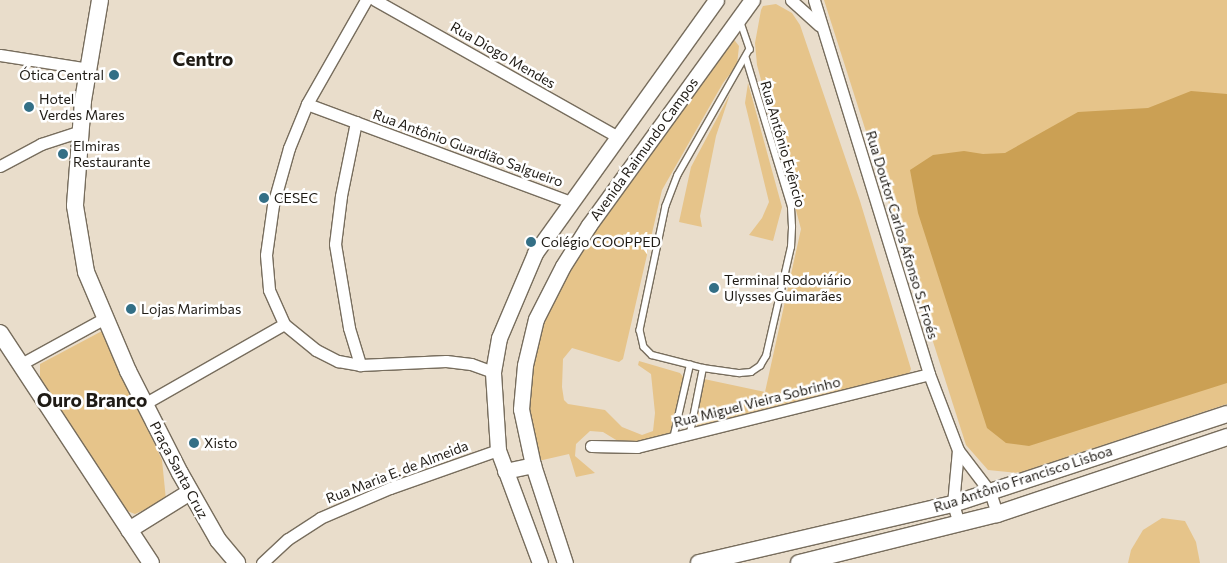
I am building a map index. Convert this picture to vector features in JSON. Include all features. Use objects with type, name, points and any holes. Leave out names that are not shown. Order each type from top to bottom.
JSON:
[{"type":"main road","name":"Praça Santa Cruz","points":[[100,0],[88,69],[81,131],[76,206],[86,272],[144,404],[190,492],[218,540],[236,563]]},
{"type":"main road","points":[[0,333],[151,563]]},
{"type":"main road","name":"Rua Antônio Francisco Lisboa","points":[[699,563],[953,504],[1227,414]]},
{"type":"main road","name":"Rua Antônio Francisco Lisboa","points":[[800,563],[997,514],[1227,436]]},
{"type":"main road","points":[[129,530],[190,492]]},
{"type":"street","points":[[366,0],[308,104],[289,148],[273,205],[266,255],[269,290],[284,324],[316,350],[338,361],[360,366],[446,361],[470,364],[493,372]]},
{"type":"street","name":"Rua Diogo Mendes","points":[[375,0],[616,136]]},
{"type":"street","name":"Avenida Raimundo Campos","points":[[540,563],[498,450],[493,372],[499,338],[535,253],[616,136],[716,0]]},
{"type":"street","name":"Avenida Raimundo Campos","points":[[565,563],[533,465],[521,409],[525,365],[536,319],[563,266],[588,225],[752,0]]},
{"type":"street","points":[[790,0],[806,10],[822,28]]},
{"type":"street","name":"Rua Doutor Carlos Afonso S. Froés","points":[[814,0],[929,374],[958,450]]},
{"type":"street","points":[[0,55],[88,69]]},
{"type":"street","name":"Rua Antônio Guardião Salgueiro","points":[[308,104],[570,202]]},
{"type":"street","name":"Rua Antônio Guardião Salgueiro","points":[[356,122],[341,196],[335,244],[345,308],[360,366]]},
{"type":"street","points":[[0,166],[41,144],[81,131]]},
{"type":"street","points":[[21,364],[105,318]]},
{"type":"street","points":[[144,404],[284,324]]},
{"type":"street","name":"Rua Miguel Vieira Sobrinho","points":[[591,446],[636,448],[929,374]]},
{"type":"street","name":"Rua Maria E. de Almeida","points":[[262,563],[288,539],[328,514],[390,488],[498,450]]},
{"type":"street","points":[[958,450],[990,492],[997,514]]},
{"type":"street","points":[[958,450],[953,504],[959,524]]},
{"type":"street","points":[[505,471],[533,465]]},
{"type":"lane","name":"Rua Antônio Evêncio","points":[[739,18],[749,40],[746,59],[678,175],[666,206],[640,330],[644,346],[652,355],[703,368],[740,372],[751,372],[760,366],[766,356],[791,247],[791,206],[746,59]]},
{"type":"lane","points":[[673,439],[690,365]]},
{"type":"lane","points":[[689,435],[703,368]]},
{"type":"shaded area","points":[[824,0],[1227,0],[1227,404],[1019,473],[988,470],[966,445]]},
{"type":"shaded area","points":[[776,4],[792,13],[800,25],[860,201],[911,369],[908,376],[697,426],[695,415],[704,379],[765,392],[801,229],[757,65],[755,43],[761,10],[763,6]]},
{"type":"shaded area","points":[[732,37],[739,46],[737,65],[723,83],[662,190],[623,359],[619,362],[572,348],[563,359],[562,387],[564,400],[568,404],[605,410],[622,427],[642,435],[653,431],[655,413],[651,374],[638,365],[639,361],[680,373],[684,378],[672,434],[626,446],[603,432],[590,431],[576,444],[575,456],[595,473],[576,477],[569,454],[534,462],[528,397],[533,356],[548,304],[626,184]]},
{"type":"shaded area","points":[[748,83],[782,207],[773,241],[749,235],[762,218],[769,202],[745,103]]},
{"type":"shaded area","points":[[1191,91],[1227,94],[1227,383],[1029,446],[1006,443],[987,428],[918,213],[910,170],[933,155],[964,151],[983,154],[1005,153],[1078,112],[1148,108]]},
{"type":"shaded area","points":[[730,94],[716,136],[700,216],[702,227],[679,222],[691,167]]},
{"type":"shaded area","points":[[102,331],[162,460],[166,500],[135,514],[122,509],[40,381],[40,364]]},
{"type":"shaded area","points":[[1162,518],[1185,521],[1196,542],[1200,563],[1128,563],[1131,550],[1143,530]]},
{"type":"place","name":"Ótica Central","points":[[114,75]]},
{"type":"place","name":"Hotel Verdes Mares","points":[[29,107]]},
{"type":"place","name":"Elmiras Restaurante","points":[[63,154]]},
{"type":"place","name":"CESEC","points":[[264,198]]},
{"type":"place","name":"Colégio COOPPED","points":[[531,242]]},
{"type":"place","name":"Terminal Rodoviário Ulysses Guimarães","points":[[714,288]]},
{"type":"place","name":"Lojas Marimbas","points":[[131,309]]},
{"type":"place","name":"Xisto","points":[[194,443]]},
{"type":"district","name":"Centro","points":[[203,59]]},
{"type":"district","name":"Ouro Branco","points":[[92,400]]}]
